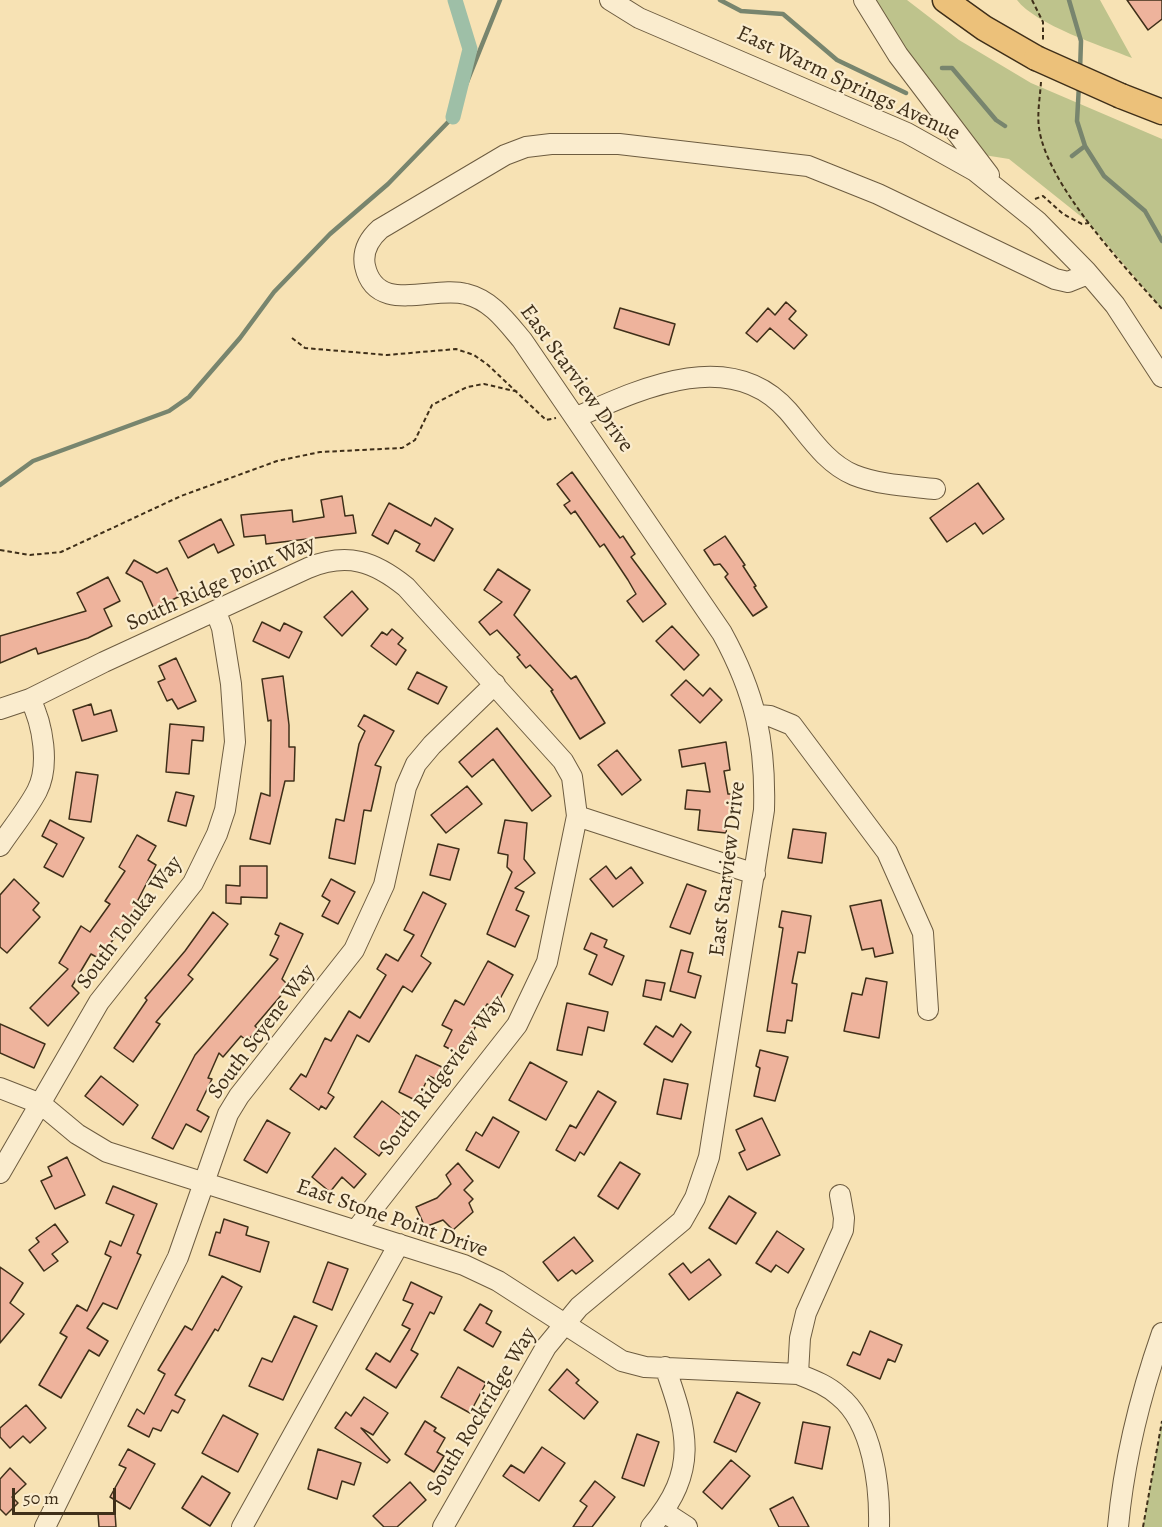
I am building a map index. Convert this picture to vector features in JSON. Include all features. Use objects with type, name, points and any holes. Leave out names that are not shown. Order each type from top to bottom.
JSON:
[{"type":"main road","points":[[945,0],[984,28],[1036,58],[1162,112]]},
{"type":"street","name":"East Warm Springs Avenue","points":[[610,0],[639,18],[907,133],[943,152],[1000,189],[1037,221],[1115,305],[1162,377]]},
{"type":"street","points":[[864,0],[898,55],[1000,189]]},
{"type":"street","name":"East Starview Drive","points":[[565,1323],[579,1307],[675,1227],[695,1198],[709,1157],[764,810],[765,767],[758,715],[740,665],[722,633],[522,340],[502,316],[483,300],[464,293],[389,295],[376,285],[365,266],[368,243],[380,229],[491,162],[526,147],[551,144],[620,144],[801,165],[878,194],[1055,279],[1068,282],[1088,274]]},
{"type":"street","points":[[574,414],[668,381],[727,378],[753,383],[771,393],[809,438],[852,474],[882,483],[935,489]]},
{"type":"street","name":"South Ridge Point Way","points":[[0,709],[30,699],[104,662],[327,560],[365,563],[385,569],[406,587],[495,684]]},
{"type":"street","name":"South Toluka Way","points":[[0,1173],[99,1002],[193,883],[217,834],[225,810],[235,742],[235,722],[222,628],[216,612]]},
{"type":"street","name":"South Ridgeview Way","points":[[356,1230],[516,1025],[547,962],[577,816],[572,777],[563,761],[495,684]]},
{"type":"street","name":"South Scyene Way","points":[[45,1527],[178,1257],[228,1114],[239,1096],[354,950],[384,885],[406,788],[416,764],[432,745],[495,684]]},
{"type":"street","points":[[0,846],[37,792],[42,777],[41,731],[37,712],[30,699]]},
{"type":"street","points":[[758,715],[770,716],[792,725],[887,852],[923,933],[927,1010]]},
{"type":"street","points":[[577,816],[755,874]]},
{"type":"street","name":"East Stone Point Drive","points":[[0,1088],[41,1104],[77,1134],[106,1152],[464,1265],[498,1281],[622,1361],[645,1367],[798,1374],[821,1383],[840,1396],[863,1428],[873,1457],[879,1527]]},
{"type":"street","points":[[798,1374],[800,1338],[806,1313],[843,1230],[844,1218],[840,1195]]},
{"type":"street","points":[[242,1527],[399,1244]]},
{"type":"street","name":"South Rockridge Way","points":[[442,1527],[546,1347],[565,1323]]},
{"type":"street","points":[[1118,1527],[1122,1481],[1141,1398],[1162,1333]]},
{"type":"street","points":[[665,1367],[680,1409],[686,1457],[680,1484],[658,1520],[687,1527]]},
{"type":"path","points":[[1047,158],[1089,222],[1162,309]]},
{"type":"path","points":[[1033,200],[1043,196],[1063,214],[1082,224],[1089,222]]},
{"type":"path","points":[[292,338],[305,348],[387,355],[456,349],[474,355],[488,365],[546,420],[574,414]]},
{"type":"path","points":[[0,550],[30,555],[61,552],[181,496],[277,461],[320,452],[402,448],[415,440],[432,405],[467,387],[484,384],[519,392]]},
{"type":"path","points":[[1143,1527],[1162,1421]]},
{"type":"green space","points":[[871,0],[907,0],[959,40],[1031,83],[1162,139],[1162,309],[1088,222],[1009,159],[984,155],[941,101]]},
{"type":"green space","points":[[1017,0],[1100,0],[1132,58],[1054,26],[1026,9]]},
{"type":"green space","points":[[1162,1421],[1162,1527],[1143,1527]]},
{"type":"building","points":[[1127,0],[1162,0],[1162,19],[1148,30]]},
{"type":"building","points":[[786,302],[796,311],[789,319],[807,335],[794,349],[770,328],[757,342],[746,333],[768,308],[775,315]]},
{"type":"building","points":[[620,308],[675,324],[669,345],[614,328]]},
{"type":"building","points":[[572,472],[620,538],[623,536],[635,554],[631,557],[666,604],[643,622],[627,601],[636,594],[604,544],[600,547],[575,511],[571,514],[564,505],[570,501],[557,484]]},
{"type":"building","points":[[978,483],[1004,519],[983,534],[975,523],[947,542],[930,518]]},
{"type":"building","points":[[342,496],[345,516],[353,515],[356,533],[266,544],[265,535],[244,537],[241,515],[292,510],[293,522],[324,517],[321,500]]},
{"type":"building","points":[[389,503],[431,526],[435,518],[453,529],[434,561],[416,551],[420,544],[395,530],[388,544],[372,535]]},
{"type":"building","points":[[221,519],[234,545],[218,553],[214,544],[188,558],[179,541]]},
{"type":"building","points":[[725,536],[745,565],[743,566],[767,607],[753,616],[725,577],[728,574],[720,564],[714,565],[704,550]]},
{"type":"building","points":[[134,560],[157,573],[167,568],[180,596],[154,609],[142,582],[126,573]]},
{"type":"building","points":[[498,569],[530,590],[514,615],[571,679],[576,676],[605,723],[580,739],[551,691],[553,690],[530,665],[526,668],[517,657],[520,655],[497,630],[490,635],[479,622],[502,602],[484,590]]},
{"type":"building","points":[[108,577],[120,601],[104,609],[112,626],[88,638],[38,654],[36,648],[0,663],[0,636],[86,611],[77,593]]},
{"type":"building","points":[[352,591],[368,609],[342,636],[324,617]]},
{"type":"building","points":[[262,622],[280,631],[284,623],[302,632],[289,658],[253,641]]},
{"type":"building","points":[[672,626],[699,655],[684,670],[656,641]]},
{"type":"building","points":[[392,629],[403,638],[398,644],[406,650],[396,665],[371,646],[382,632],[387,635]]},
{"type":"building","points":[[176,658],[196,701],[178,709],[172,699],[167,701],[158,682],[165,679],[159,666]]},
{"type":"building","points":[[417,672],[447,687],[438,704],[408,689]]},
{"type":"building","points":[[283,676],[289,725],[289,747],[295,747],[294,781],[285,781],[270,844],[250,839],[261,793],[270,796],[271,720],[268,721],[262,679]]},
{"type":"building","points":[[686,680],[703,696],[710,688],[722,700],[700,723],[671,695]]},
{"type":"building","points":[[91,704],[94,715],[111,710],[117,731],[82,741],[73,710]]},
{"type":"building","points":[[364,715],[394,731],[375,765],[381,767],[371,811],[364,810],[355,864],[329,858],[336,819],[344,821],[359,744],[365,731],[358,726]]},
{"type":"building","points":[[170,724],[204,727],[203,741],[192,740],[189,774],[166,772]]},
{"type":"building","points":[[497,728],[551,796],[532,811],[493,759],[472,777],[459,762]]},
{"type":"building","points":[[726,742],[730,770],[724,771],[728,794],[734,794],[732,816],[728,816],[726,833],[698,830],[700,810],[685,809],[687,790],[710,792],[705,763],[682,767],[679,750]]},
{"type":"building","points":[[617,750],[641,780],[622,795],[598,765]]},
{"type":"building","points":[[76,772],[98,775],[91,822],[69,819]]},
{"type":"building","points":[[467,786],[482,804],[446,833],[431,815]]},
{"type":"building","points":[[176,792],[194,796],[186,826],[168,821]]},
{"type":"building","points":[[50,820],[84,838],[63,877],[44,867],[57,844],[42,836]]},
{"type":"building","points":[[505,820],[527,823],[524,859],[535,873],[515,888],[524,892],[516,910],[529,916],[515,947],[487,934],[512,872],[507,867],[508,855],[498,853]]},
{"type":"building","points":[[793,829],[826,833],[822,863],[788,858]]},
{"type":"building","points":[[137,835],[156,846],[148,860],[156,865],[139,901],[100,959],[91,954],[72,986],[79,993],[48,1026],[30,1008],[68,969],[59,963],[81,926],[90,932],[110,904],[105,901],[125,871],[119,867]]},
{"type":"building","points":[[438,844],[459,849],[450,880],[430,875]]},
{"type":"building","points":[[240,866],[267,866],[267,898],[241,897],[241,904],[226,903],[226,885],[240,886]]},
{"type":"building","points":[[606,866],[616,879],[631,867],[643,883],[613,907],[590,879]]},
{"type":"building","points":[[14,879],[39,903],[33,910],[40,917],[7,953],[0,947],[0,895]]},
{"type":"building","points":[[331,879],[355,892],[338,924],[322,916],[330,901],[322,896]]},
{"type":"building","points":[[687,884],[706,891],[690,934],[670,927]]},
{"type":"building","points":[[423,892],[446,904],[421,956],[431,963],[412,992],[403,986],[369,1042],[357,1035],[328,1093],[334,1097],[326,1109],[321,1106],[319,1110],[290,1089],[301,1074],[306,1077],[325,1038],[331,1041],[349,1011],[360,1018],[386,975],[377,969],[386,954],[398,961],[414,935],[404,930]]},
{"type":"building","points":[[881,900],[893,953],[875,957],[873,948],[862,950],[850,906]]},
{"type":"building","points":[[782,911],[811,916],[805,953],[798,952],[792,983],[797,984],[792,1021],[787,1020],[785,1033],[767,1031],[783,928],[779,927]]},
{"type":"building","points":[[213,912],[228,924],[188,975],[193,979],[156,1022],[160,1024],[133,1062],[114,1048],[147,1000],[145,998],[185,951]]},
{"type":"building","points":[[280,923],[303,934],[282,979],[289,986],[255,1026],[258,1029],[247,1041],[241,1036],[223,1057],[219,1053],[208,1078],[212,1079],[197,1110],[209,1117],[201,1132],[186,1124],[173,1149],[152,1138],[195,1055],[278,959],[270,955],[279,936],[275,934]]},
{"type":"building","points":[[591,933],[607,940],[604,947],[624,956],[612,985],[589,974],[597,955],[584,949]]},
{"type":"building","points":[[681,950],[693,953],[688,972],[701,976],[695,998],[670,991]]},
{"type":"building","points":[[488,961],[513,975],[495,1008],[487,1004],[461,1055],[444,1046],[452,1030],[442,1025],[455,1000],[464,1005]]},
{"type":"building","points":[[866,978],[887,982],[879,1038],[844,1031],[852,993],[862,995]]},
{"type":"building","points":[[646,980],[665,983],[661,1000],[643,996]]},
{"type":"building","points":[[567,1003],[608,1012],[604,1031],[588,1027],[582,1055],[557,1050]]},
{"type":"building","points":[[0,1024],[45,1044],[34,1068],[0,1053]]},
{"type":"building","points":[[681,1024],[691,1032],[672,1062],[644,1044],[656,1026],[673,1037]]},
{"type":"building","points":[[760,1050],[788,1057],[775,1101],[754,1096],[760,1068],[756,1066]]},
{"type":"building","points":[[416,1055],[444,1068],[438,1080],[429,1076],[417,1101],[399,1092]]},
{"type":"building","points":[[530,1062],[567,1082],[546,1120],[509,1100]]},
{"type":"building","points":[[101,1076],[138,1105],[123,1125],[85,1096]]},
{"type":"building","points":[[664,1079],[688,1084],[681,1119],[657,1114]]},
{"type":"building","points":[[598,1091],[616,1102],[584,1155],[580,1152],[575,1161],[556,1150],[570,1125],[576,1128]]},
{"type":"building","points":[[382,1101],[407,1120],[379,1156],[354,1137]]},
{"type":"building","points":[[493,1117],[519,1132],[499,1168],[466,1150],[476,1132],[482,1136]]},
{"type":"building","points":[[762,1118],[780,1155],[747,1170],[739,1153],[745,1150],[736,1130]]},
{"type":"building","points":[[267,1120],[290,1133],[267,1173],[244,1160]]},
{"type":"building","points":[[335,1148],[366,1174],[354,1188],[342,1177],[330,1192],[312,1177]]},
{"type":"building","points":[[67,1157],[85,1195],[55,1209],[41,1181],[52,1176],[48,1167]]},
{"type":"building","points":[[620,1162],[640,1174],[618,1209],[598,1196]]},
{"type":"building","points":[[458,1163],[473,1181],[464,1190],[473,1199],[469,1203],[473,1212],[453,1230],[443,1220],[425,1227],[416,1207],[437,1198],[451,1184],[446,1175]]},
{"type":"building","points":[[113,1186],[157,1204],[137,1253],[141,1255],[117,1309],[103,1303],[87,1328],[108,1341],[99,1356],[89,1350],[61,1398],[39,1385],[67,1337],[60,1333],[77,1305],[87,1311],[111,1257],[105,1254],[110,1241],[121,1246],[134,1215],[106,1203]]},
{"type":"building","points":[[729,1196],[756,1213],[736,1244],[709,1228]]},
{"type":"building","points":[[224,1219],[248,1227],[246,1235],[269,1242],[260,1272],[209,1255],[216,1232],[220,1233]]},
{"type":"building","points":[[55,1224],[68,1242],[52,1254],[58,1261],[44,1271],[29,1250],[39,1242],[36,1238]]},
{"type":"building","points":[[777,1231],[804,1249],[788,1273],[776,1265],[771,1272],[756,1263]]},
{"type":"building","points":[[574,1237],[593,1261],[576,1274],[572,1270],[558,1281],[543,1262]]},
{"type":"building","points":[[709,1259],[721,1275],[689,1300],[669,1274],[683,1263],[691,1273]]},
{"type":"building","points":[[328,1262],[348,1269],[332,1310],[313,1302]]},
{"type":"building","points":[[0,1267],[23,1283],[10,1303],[24,1314],[0,1343]]},
{"type":"building","points":[[222,1276],[242,1287],[218,1331],[215,1329],[175,1395],[185,1400],[178,1413],[172,1410],[161,1431],[153,1428],[149,1437],[128,1426],[137,1409],[144,1414],[165,1374],[158,1370],[185,1326],[192,1330]]},
{"type":"building","points":[[411,1282],[442,1297],[434,1314],[430,1312],[411,1350],[418,1354],[396,1388],[366,1369],[376,1353],[390,1362],[410,1329],[402,1325],[413,1304],[403,1300]]},
{"type":"building","points":[[480,1304],[492,1311],[486,1323],[501,1332],[493,1347],[464,1330]]},
{"type":"building","points":[[294,1316],[317,1326],[283,1400],[249,1386],[262,1358],[272,1362]]},
{"type":"building","points":[[870,1331],[902,1345],[895,1362],[888,1359],[880,1379],[847,1365],[853,1352],[860,1355]]},
{"type":"building","points":[[458,1367],[486,1383],[470,1413],[441,1397]]},
{"type":"building","points":[[567,1369],[579,1380],[576,1383],[598,1402],[584,1419],[549,1390]]},
{"type":"building","points":[[737,1392],[760,1403],[736,1452],[714,1442]]},
{"type":"building","points":[[364,1397],[388,1413],[373,1435],[361,1428],[390,1460],[387,1463],[335,1428],[346,1412],[351,1416]]},
{"type":"building","points":[[26,1405],[46,1428],[30,1443],[23,1436],[10,1448],[0,1437],[0,1428]]},
{"type":"building","points":[[223,1415],[258,1434],[238,1472],[202,1453]]},
{"type":"building","points":[[425,1421],[445,1438],[437,1452],[444,1456],[434,1472],[405,1454]]},
{"type":"building","points":[[803,1422],[830,1427],[822,1469],[795,1463]]},
{"type":"building","points":[[637,1434],[659,1442],[644,1486],[622,1478]]},
{"type":"building","points":[[542,1447],[565,1463],[539,1501],[503,1476],[511,1465],[524,1473]]},
{"type":"building","points":[[128,1449],[155,1464],[130,1509],[110,1497],[126,1468],[119,1465]]},
{"type":"building","points":[[318,1449],[361,1463],[354,1485],[342,1481],[337,1499],[308,1489]]},
{"type":"building","points":[[731,1460],[750,1476],[722,1509],[703,1492]]},
{"type":"building","points":[[10,1468],[26,1484],[12,1497],[18,1503],[6,1515],[0,1509],[0,1479]]},
{"type":"building","points":[[202,1476],[230,1493],[210,1526],[182,1508]]},
{"type":"building","points":[[595,1481],[615,1497],[592,1527],[573,1527],[587,1506],[580,1501]]},
{"type":"building","points":[[410,1482],[426,1500],[397,1527],[384,1527],[373,1516]]},
{"type":"building","points":[[793,1497],[809,1527],[779,1527],[770,1509]]},
{"type":"building","points":[[115,1513],[116,1527],[99,1527],[98,1514]]},
{"type":"waterway","points":[[453,117],[470,49],[455,0]]},
{"type":"waterway","points":[[0,485],[33,461],[169,411],[189,397],[240,338],[274,292],[330,234],[388,184],[453,117],[500,0]]},
{"type":"waterway","points":[[720,0],[741,11],[783,14],[837,60],[906,93]]},
{"type":"waterway","points":[[1069,0],[1081,41],[1080,71]]},
{"type":"waterway","points":[[942,68],[952,68],[996,120],[1005,126]]},
{"type":"waterway","points":[[1079,85],[1077,121],[1085,146],[1104,176],[1145,211],[1162,241]]},
{"type":"waterway","points":[[1072,156],[1085,146]]}]
